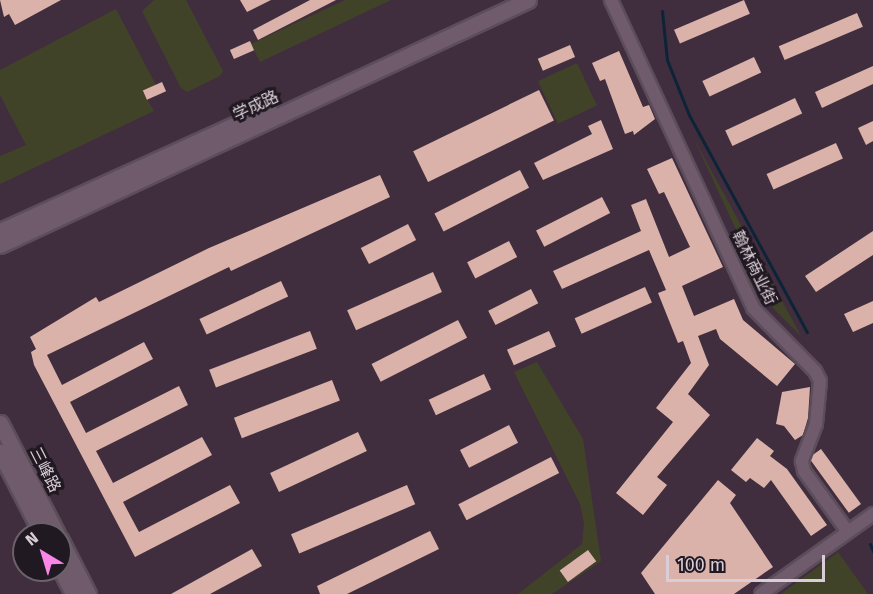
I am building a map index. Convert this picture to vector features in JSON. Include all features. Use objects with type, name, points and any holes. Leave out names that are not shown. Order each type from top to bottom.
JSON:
[{"type":"main road","name":"学成路","points":[[0,231],[503,0]]},
{"type":"main road","name":"学成路","points":[[0,245],[528,0]]},
{"type":"main road","name":"三峰路","points":[[0,423],[51,522]]},
{"type":"main road","name":"三峰路","points":[[0,452],[36,522]]},
{"type":"main road","points":[[72,563],[88,594]]},
{"type":"street","name":"翰林商业街","points":[[611,0],[753,308],[815,371],[820,381],[816,424],[802,461],[804,471],[848,532]]},
{"type":"street","points":[[760,594],[873,514]]},
{"type":"green space","points":[[154,0],[186,0],[223,71],[220,76],[187,92],[181,88],[142,11]]},
{"type":"green space","points":[[345,0],[391,0],[260,62],[251,44]]},
{"type":"green space","points":[[116,9],[156,85],[143,92],[154,111],[0,184],[0,156],[26,145],[0,95],[0,70]]},
{"type":"green space","points":[[577,63],[597,106],[558,124],[538,81]]},
{"type":"green space","points":[[693,137],[801,336],[772,307]]},
{"type":"green space","points":[[537,362],[583,439],[601,561],[552,594],[518,594],[582,544],[584,524],[580,504],[514,372]]},
{"type":"green space","points":[[838,552],[868,594],[781,594]]},
{"type":"building","points":[[0,0],[61,0],[15,25],[9,14],[4,17]]},
{"type":"building","points":[[240,0],[271,0],[247,12]]},
{"type":"building","points":[[310,0],[336,0],[258,40],[253,30]]},
{"type":"building","points":[[744,0],[750,14],[680,44],[674,30]]},
{"type":"building","points":[[857,13],[863,27],[785,60],[779,46]]},
{"type":"building","points":[[250,41],[254,50],[234,59],[230,50]]},
{"type":"building","points":[[570,45],[575,57],[543,71],[538,59]]},
{"type":"building","points":[[619,51],[643,107],[649,105],[655,119],[634,135],[633,131],[625,134],[605,79],[600,81],[592,63]]},
{"type":"building","points":[[754,57],[761,72],[710,96],[702,81]]},
{"type":"building","points":[[873,66],[873,84],[822,108],[815,92]]},
{"type":"building","points":[[162,82],[166,91],[147,100],[143,91]]},
{"type":"building","points":[[539,90],[554,121],[428,182],[413,151]]},
{"type":"building","points":[[795,98],[802,113],[732,146],[725,131]]},
{"type":"building","points":[[601,120],[613,149],[543,180],[534,163],[592,134],[588,126]]},
{"type":"building","points":[[873,121],[873,141],[866,145],[858,128]]},
{"type":"building","points":[[836,143],[843,159],[773,189],[767,174]]},
{"type":"building","points":[[672,158],[723,267],[682,286],[694,316],[734,299],[743,320],[795,364],[777,386],[720,339],[716,329],[698,336],[709,365],[688,394],[710,415],[657,477],[667,485],[643,515],[616,493],[673,422],[656,408],[691,363],[683,341],[678,343],[658,293],[666,290],[649,250],[562,289],[553,271],[641,231],[631,205],[646,199],[669,257],[690,247],[664,192],[659,194],[647,169]]},
{"type":"building","points":[[520,170],[529,188],[444,231],[434,214]]},
{"type":"building","points":[[380,175],[390,197],[231,271],[229,267],[47,355],[62,385],[144,342],[153,359],[70,402],[86,433],[179,386],[188,405],[96,451],[113,483],[202,437],[212,455],[123,502],[139,532],[230,485],[240,503],[135,557],[34,365],[31,352],[36,349],[30,337],[96,297],[99,302],[209,248]]},
{"type":"building","points":[[602,197],[610,213],[544,247],[536,231]]},
{"type":"building","points":[[408,224],[416,240],[369,264],[361,248]]},
{"type":"building","points":[[873,231],[873,255],[816,292],[805,276]]},
{"type":"building","points":[[509,241],[517,257],[475,278],[467,262]]},
{"type":"building","points":[[433,272],[442,292],[356,330],[347,310]]},
{"type":"building","points":[[281,281],[288,296],[207,334],[199,319]]},
{"type":"building","points":[[645,287],[652,303],[582,334],[575,318]]},
{"type":"building","points":[[531,289],[538,303],[495,325],[488,311]]},
{"type":"building","points":[[873,301],[873,323],[853,332],[844,314]]},
{"type":"building","points":[[458,320],[467,338],[381,382],[372,364]]},
{"type":"building","points":[[310,331],[317,349],[216,387],[209,370]]},
{"type":"building","points":[[549,331],[556,347],[514,365],[507,350]]},
{"type":"building","points":[[484,374],[491,389],[436,415],[429,400]]},
{"type":"building","points":[[332,380],[340,401],[242,438],[234,418]]},
{"type":"building","points":[[810,387],[808,418],[803,435],[795,440],[784,426],[776,424],[782,392]]},
{"type":"building","points":[[509,425],[518,443],[469,468],[460,450]]},
{"type":"building","points":[[358,432],[367,451],[279,492],[270,473]]},
{"type":"building","points":[[757,438],[774,451],[770,456],[787,469],[827,525],[811,536],[771,480],[764,488],[750,478],[746,482],[731,470]]},
{"type":"building","points":[[821,449],[861,504],[849,513],[809,458]]},
{"type":"building","points":[[551,457],[559,473],[467,520],[458,504]]},
{"type":"building","points":[[718,480],[736,495],[730,503],[773,567],[734,594],[655,594],[641,573]]},
{"type":"building","points":[[407,485],[415,504],[299,554],[291,534]]},
{"type":"building","points":[[430,531],[439,549],[347,594],[320,594],[317,586]]},
{"type":"building","points":[[252,549],[262,566],[210,594],[171,594]]},
{"type":"building","points":[[588,550],[596,561],[568,582],[560,571]]},
{"type":"waterway","points":[[662,11],[667,60],[689,115],[807,332]]},
{"type":"waterway","points":[[870,544],[873,551]]}]
